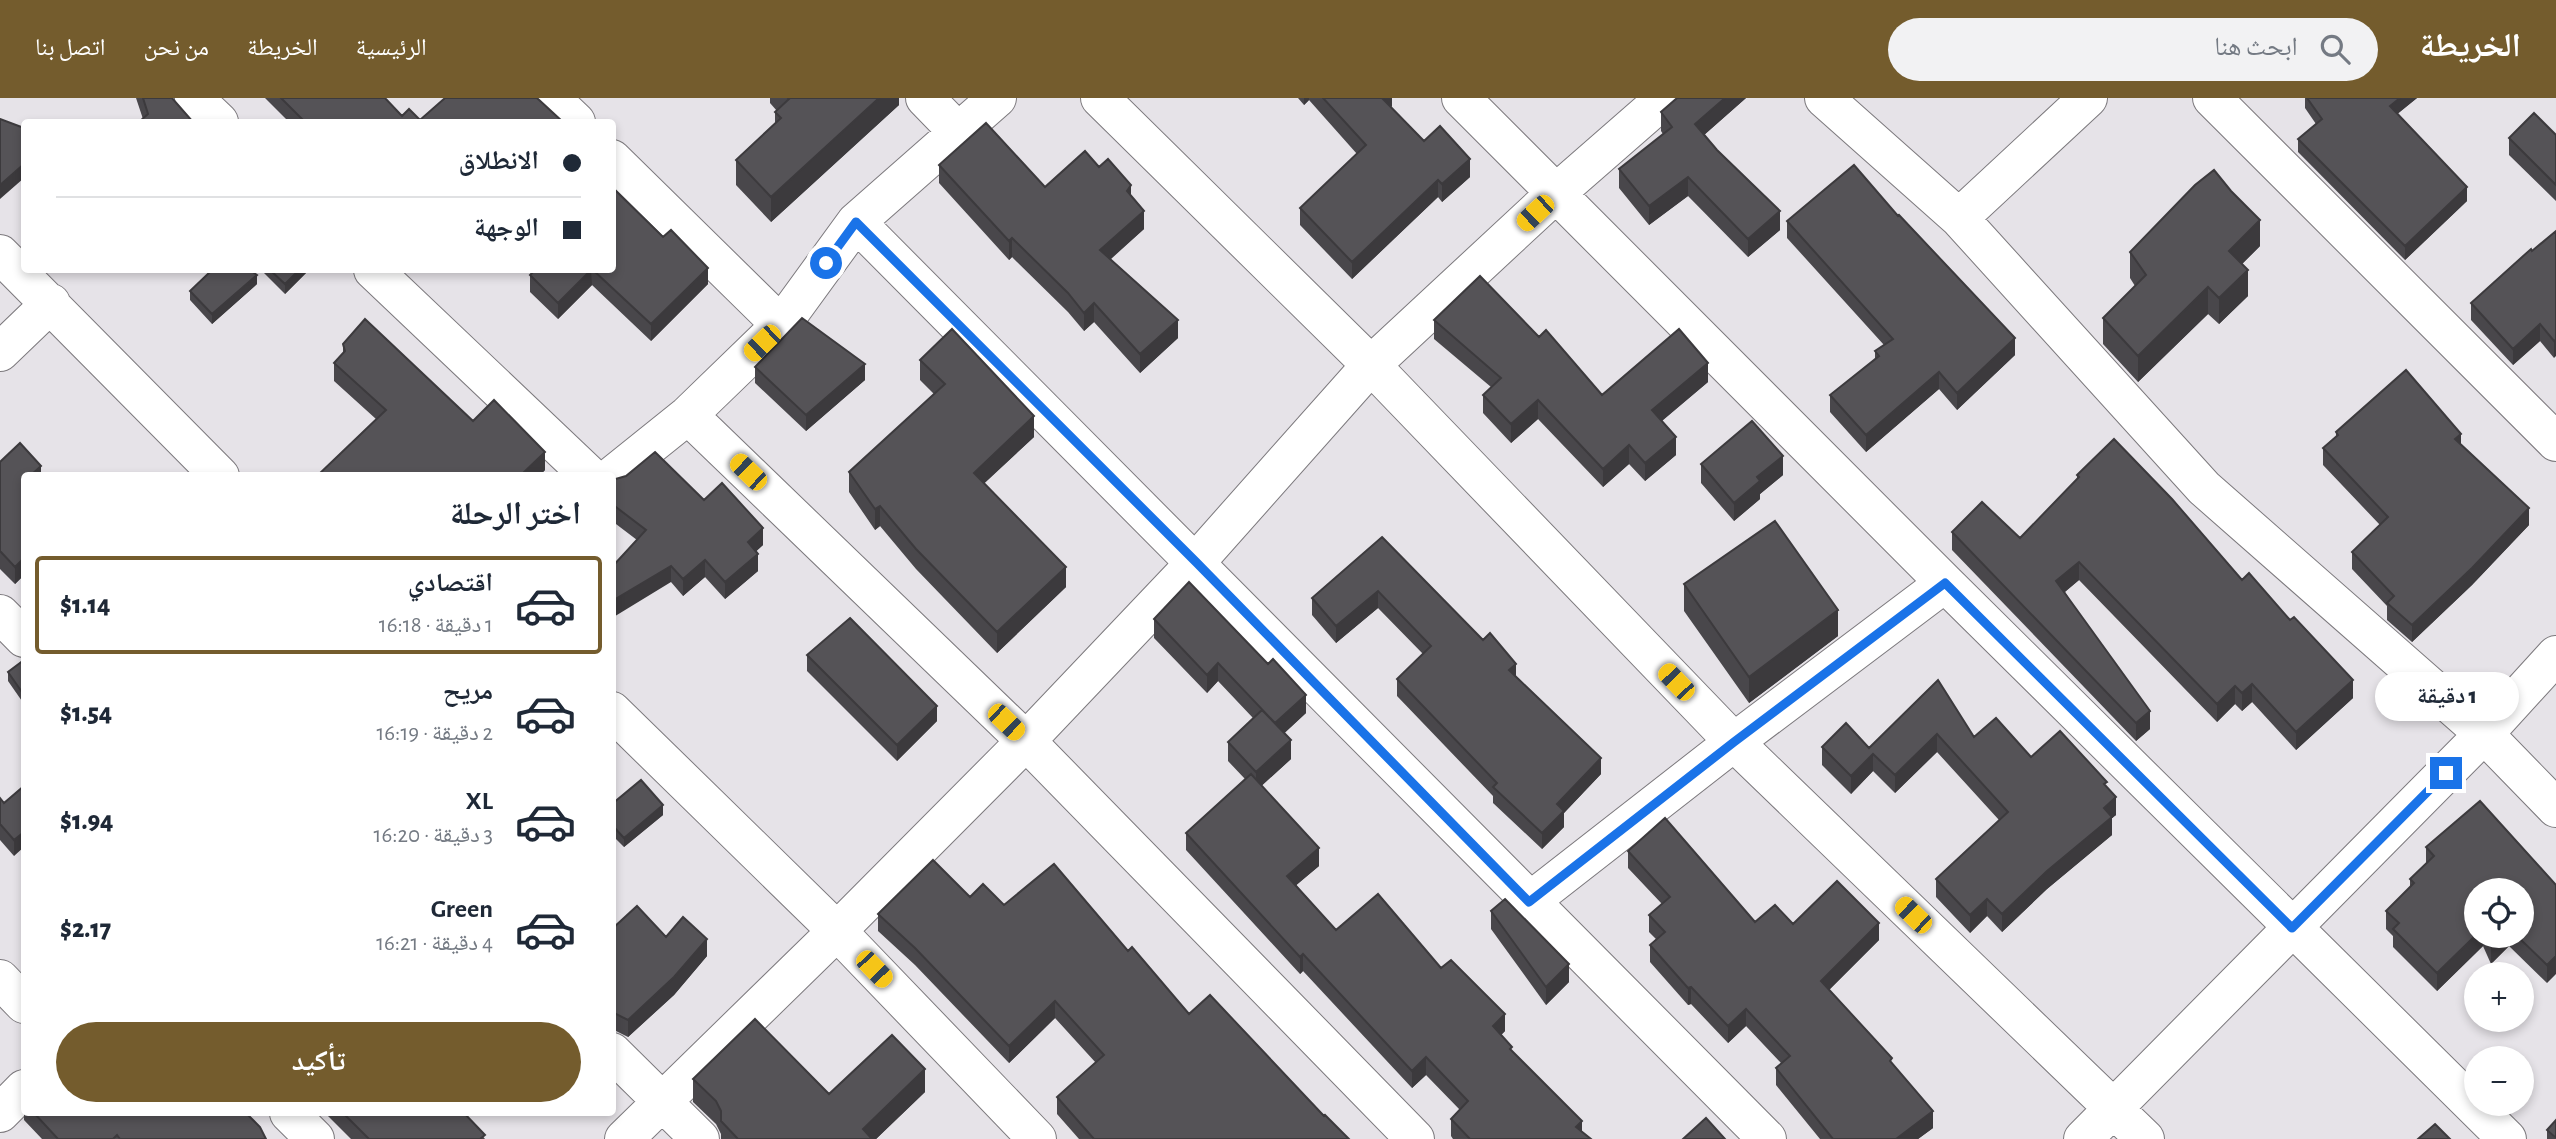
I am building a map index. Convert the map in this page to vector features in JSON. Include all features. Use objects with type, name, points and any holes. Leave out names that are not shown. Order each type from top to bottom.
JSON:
[{"type":"street","points":[[194,98],[216,119]]},
{"type":"street","points":[[551,98],[573,119]]},
{"type":"street","points":[[925,98],[958,132]]},
{"type":"street","points":[[616,473],[688,415],[781,325],[856,222],[997,98]]},
{"type":"street","points":[[1100,98],[1371,365],[1734,742],[2145,1139]]},
{"type":"street","points":[[1461,98],[1945,583],[2507,1139]]},
{"type":"street","points":[[624,1139],[1026,741],[1196,562],[1371,365],[1555,194],[1665,98]]},
{"type":"street","points":[[1824,98],[1959,218],[2204,488],[2484,734],[2556,808]]},
{"type":"street","points":[[1959,218],[2088,98]]},
{"type":"street","points":[[2212,98],[2556,442]]},
{"type":"street","points":[[616,163],[781,325]]},
{"type":"street","points":[[856,222],[1767,1139]]},
{"type":"street","points":[[0,254],[216,472]]},
{"type":"street","points":[[376,273],[586,472]]},
{"type":"street","points":[[0,352],[51,303]]},
{"type":"street","points":[[688,415],[1026,741],[1415,1139]]},
{"type":"street","points":[[1529,902],[1734,742],[1945,583]]},
{"type":"street","points":[[0,614],[21,637]]},
{"type":"street","points":[[0,641],[21,640]]},
{"type":"street","points":[[2083,1139],[2484,734],[2556,655]]},
{"type":"street","points":[[616,715],[837,931],[1037,1139]]},
{"type":"street","points":[[0,979],[21,1001]]},
{"type":"street","points":[[616,1056],[699,1139]]},
{"type":"street","points":[[0,1113],[21,1092]]},
{"type":"street","points":[[292,1116],[314,1139]]},
{"type":"building","points":[[143,98],[172,98],[190,119],[142,119],[148,114]]},
{"type":"building","points":[[281,98],[385,98],[402,116],[409,109],[419,119],[302,119]]},
{"type":"building","points":[[445,98],[537,98],[560,119],[421,119]]},
{"type":"building","points":[[788,98],[879,98],[771,197],[736,160],[781,118],[775,112]]},
{"type":"building","points":[[1323,98],[1382,98],[1424,141],[1440,126],[1470,159],[1442,184],[1438,180],[1352,262],[1300,208],[1366,145]]},
{"type":"building","points":[[1677,98],[1725,98],[1695,124],[1717,150],[1780,211],[1748,239],[1688,177],[1649,206],[1619,169],[1672,127],[1661,112]]},
{"type":"building","points":[[2307,98],[2400,98],[2390,106],[2467,187],[2405,246],[2298,139],[2322,119]]},
{"type":"building","points":[[2534,113],[2556,135],[2556,185],[2509,138]]},
{"type":"building","points":[[0,119],[21,127],[21,167],[0,185]]},
{"type":"building","points":[[986,123],[1045,187],[1085,151],[1099,167],[1108,159],[1131,185],[1127,191],[1144,211],[1100,250],[1178,320],[1140,354],[1094,303],[1084,313],[1068,293],[1012,238],[1009,241],[939,165]]},
{"type":"building","points":[[1854,165],[1898,216],[2015,338],[1957,393],[1939,372],[1866,435],[1830,395],[1879,356],[1875,351],[1893,339],[1787,221]]},
{"type":"building","points":[[2214,170],[2260,220],[2229,251],[2248,270],[2219,298],[2208,287],[2138,356],[2103,318],[2146,275],[2130,252],[2195,185]]},
{"type":"building","points":[[616,191],[663,237],[671,230],[708,268],[651,324],[596,273],[616,273]]},
{"type":"building","points":[[2556,231],[2556,340],[2554,341],[2540,324],[2513,349],[2471,303],[2531,249],[2532,251]]},
{"type":"building","points":[[209,273],[257,275],[212,314],[190,291]]},
{"type":"building","points":[[273,273],[296,273],[285,284]]},
{"type":"building","points":[[532,273],[588,273],[558,303],[530,275]]},
{"type":"building","points":[[1480,276],[1539,337],[1546,330],[1602,395],[1679,329],[1708,363],[1652,410],[1676,437],[1645,463],[1629,445],[1603,469],[1538,400],[1511,424],[1483,395],[1501,378],[1434,320]]},
{"type":"building","points":[[802,318],[865,364],[806,415],[755,367]]},
{"type":"building","points":[[365,319],[473,421],[494,400],[545,452],[524,472],[321,472],[386,410],[334,363],[345,351],[343,344]]},
{"type":"building","points":[[952,329],[1034,416],[974,473],[1066,567],[997,632],[916,549],[880,506],[875,509],[849,472],[945,384],[920,360]]},
{"type":"building","points":[[2406,370],[2461,434],[2455,439],[2529,508],[2472,568],[2412,625],[2387,603],[2394,596],[2352,552],[2388,517],[2323,448],[2338,435],[2336,432]]},
{"type":"building","points":[[1752,421],[1783,456],[1757,477],[1760,481],[1734,503],[1701,464]]},
{"type":"building","points":[[2114,439],[2172,499],[2242,580],[2249,573],[2290,620],[2294,617],[2353,680],[2296,732],[2252,684],[2242,693],[2235,686],[2217,704],[2079,562],[2056,581],[2150,711],[2136,723],[1952,532],[1982,502],[2020,538]]},
{"type":"building","points":[[20,443],[41,466],[34,472],[21,472],[21,561],[15,567],[0,551],[0,462]]},
{"type":"building","points":[[655,452],[704,500],[722,483],[763,528],[748,542],[758,554],[725,582],[705,560],[683,579],[671,566],[616,599],[616,563],[646,530],[616,507],[616,479],[626,476]]},
{"type":"building","points":[[1775,521],[1838,610],[1749,677],[1684,584]]},
{"type":"building","points":[[1382,537],[1483,640],[1490,633],[1516,664],[1509,670],[1601,758],[1557,804],[1564,811],[1542,833],[1493,787],[1497,783],[1397,679],[1431,646],[1378,591],[1336,626],[1312,598]]},
{"type":"building","points":[[1189,582],[1268,664],[1273,659],[1306,695],[1275,723],[1218,663],[1207,675],[1154,619]]},
{"type":"building","points":[[850,618],[937,706],[897,745],[807,655]]},
{"type":"building","points":[[21,662],[21,691],[8,672]]},
{"type":"building","points":[[1938,680],[1974,737],[1996,718],[2031,757],[2060,731],[2107,782],[2104,784],[2116,797],[2104,808],[2112,817],[2047,871],[2002,914],[1987,899],[1970,915],[1936,879],[2008,812],[1937,734],[1895,775],[1873,754],[1851,776],[1822,747],[1846,723],[1869,748]]},
{"type":"building","points":[[1262,710],[1291,740],[1256,772],[1228,742]]},
{"type":"building","points":[[1251,774],[1319,848],[1287,876],[1336,930],[1378,894],[1441,968],[1451,960],[1505,1014],[1493,1026],[1512,1047],[1510,1049],[1582,1121],[1576,1127],[1591,1139],[1470,1139],[1451,1119],[1468,1101],[1426,1057],[1412,1071],[1303,954],[1300,957],[1186,833]]},
{"type":"building","points":[[641,780],[663,805],[624,838],[616,829],[616,801]]},
{"type":"building","points":[[21,789],[21,834],[14,840],[0,824],[0,798],[4,803]]},
{"type":"building","points":[[2480,801],[2556,885],[2556,956],[2547,965],[2529,948],[2534,948],[2534,878],[2464,878],[2464,947],[2437,973],[2393,929],[2399,923],[2386,911],[2414,883],[2410,879],[2434,856],[2426,847]]},
{"type":"building","points":[[1665,818],[1755,922],[1775,905],[1793,924],[1837,881],[1879,923],[1821,981],[1892,1058],[1890,1061],[1933,1111],[1896,1139],[1833,1139],[1776,1068],[1790,1056],[1746,1009],[1728,1026],[1691,987],[1688,988],[1650,945],[1665,932],[1649,915],[1670,897],[1628,851]]},
{"type":"building","points":[[933,860],[970,897],[983,884],[1004,905],[1054,864],[1128,951],[1132,947],[1189,1014],[1210,995],[1349,1139],[1094,1139],[1057,1097],[1104,1055],[1055,1001],[1009,1046],[915,948],[878,914]]},
{"type":"building","points":[[1505,899],[1569,964],[1546,987],[1491,911]]},
{"type":"building","points":[[637,906],[666,937],[683,917],[707,939],[674,977],[628,1020],[616,1014],[616,925]]},
{"type":"building","points":[[755,1019],[829,1094],[892,1035],[925,1069],[863,1129],[872,1139],[738,1139],[721,1121],[721,1111],[716,1101],[693,1079]]},
{"type":"building","points":[[37,1116],[249,1116],[260,1127],[266,1139],[120,1139],[117,1135],[113,1139],[58,1139]]},
{"type":"building","points":[[346,1116],[467,1116],[485,1135],[480,1139],[369,1139]]},
{"type":"building","points":[[1706,1118],[1725,1139],[1683,1139]]},
{"type":"building","points":[[2556,1120],[2556,1138],[2547,1130]]},
{"type":"building","points":[[2435,1124],[2450,1139],[2418,1139]]},
{"type":"route","points":[[826,263],[856,222],[1196,562],[1529,902],[1734,742],[1945,583],[2292,928],[2446,773]]}]
